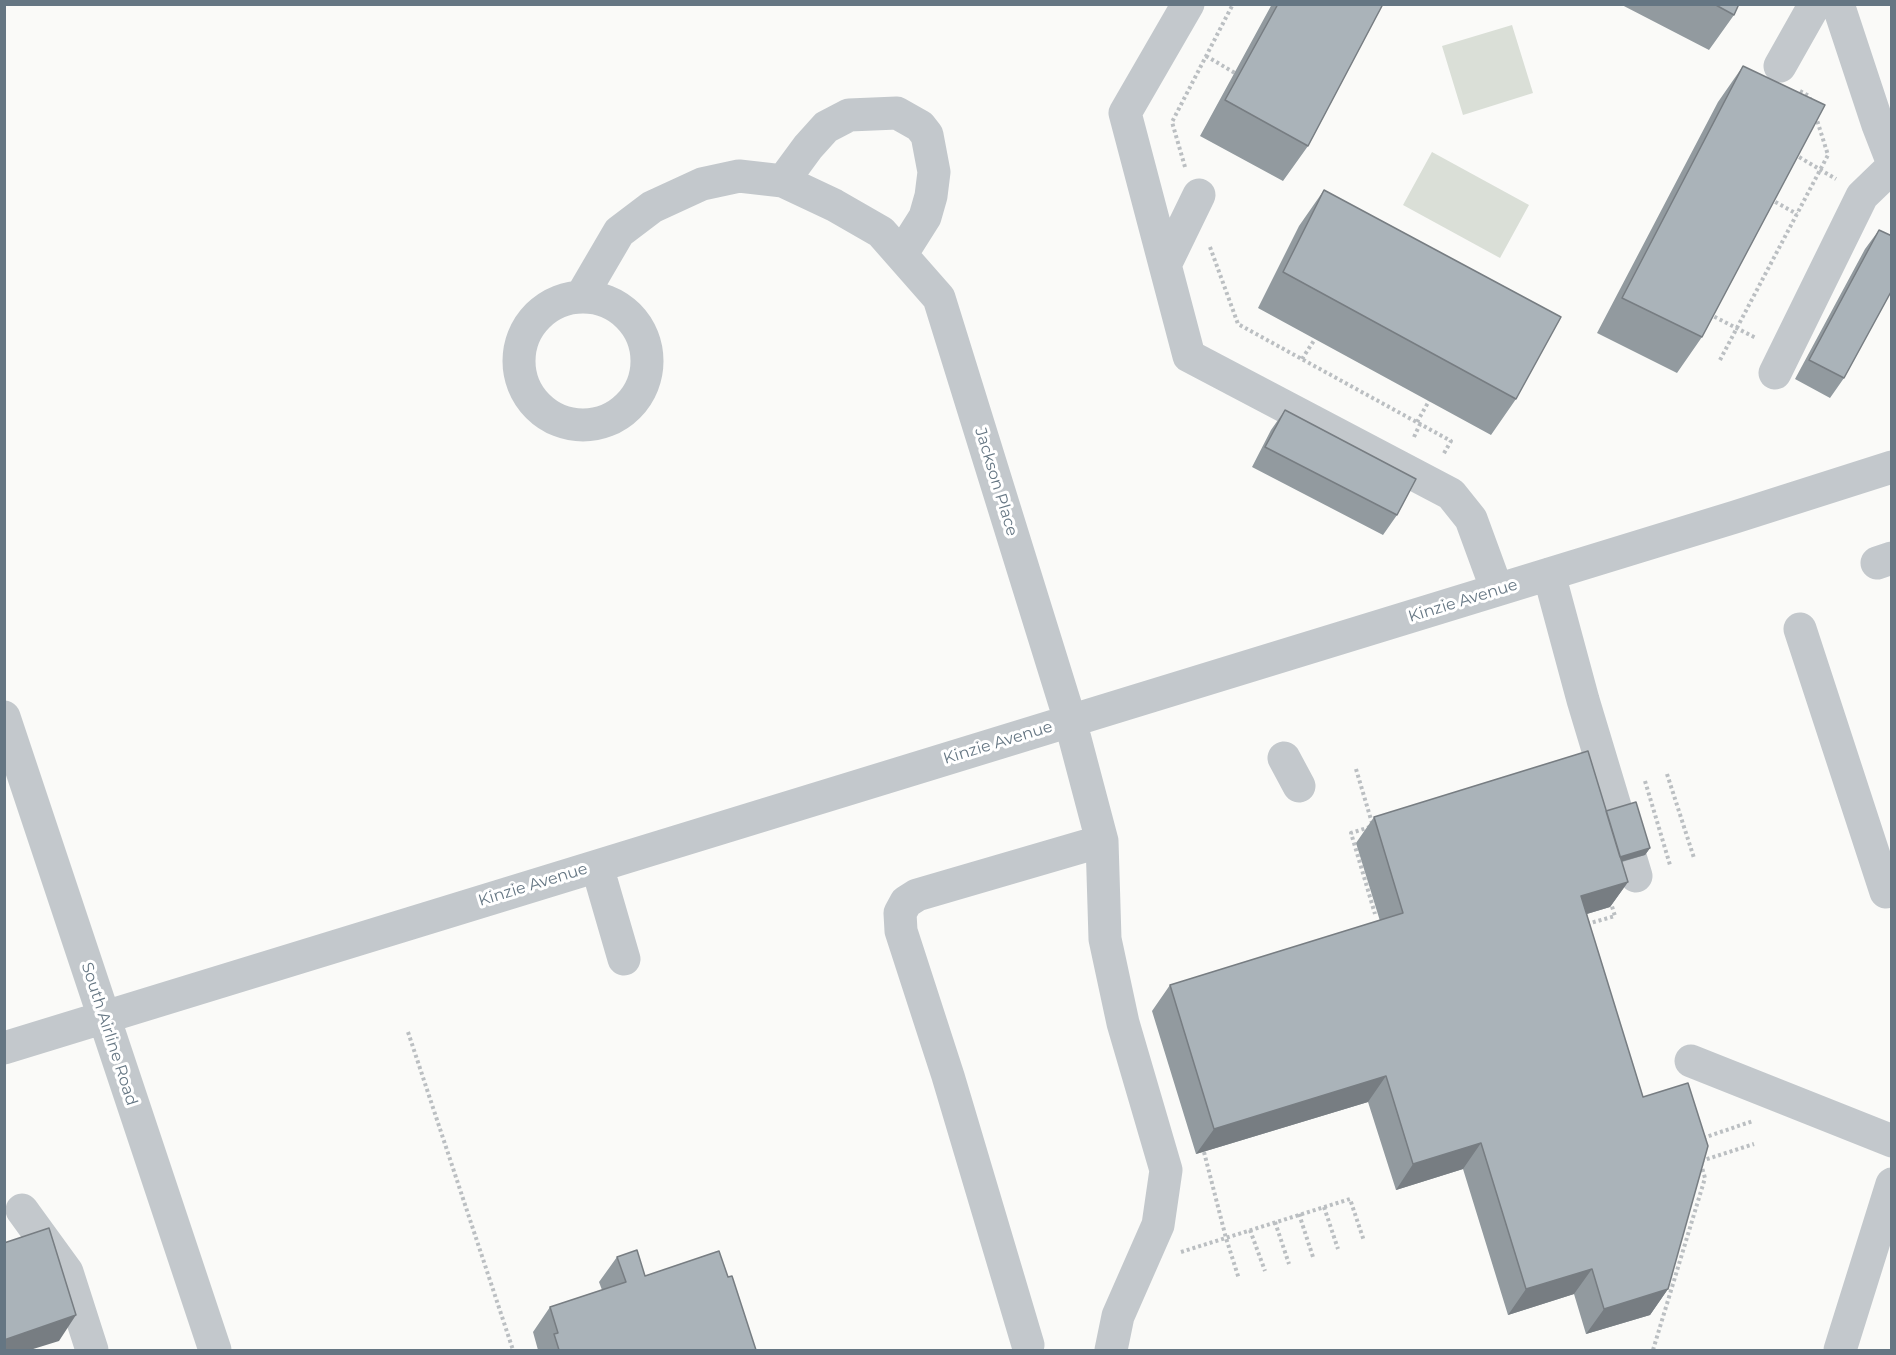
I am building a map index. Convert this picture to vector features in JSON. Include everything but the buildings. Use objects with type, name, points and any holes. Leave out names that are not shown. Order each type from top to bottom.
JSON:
[{"type":"street","points":[[1188,4],[1125,113],[1189,356],[1450,494],[1471,519],[1497,590]]},
{"type":"street","points":[[1786,76],[1815,4]]},
{"type":"street","points":[[1838,4],[1892,160]]},
{"type":"street","points":[[783,182],[808,147],[826,127],[849,115],[897,113],[920,126],[927,135],[934,172],[931,196],[926,217],[902,255]]},
{"type":"street","points":[[1775,373],[1862,196],[1892,167]]},
{"type":"street","name":"Jackson Place","points":[[581,297],[619,232],[652,207],[702,184],[739,177],[783,182],[834,205],[881,232],[939,298],[1070,720],[1102,841],[1105,939],[1123,1023],[1166,1170],[1158,1225],[1118,1316],[1111,1350]]},
{"type":"street","points":[[1165,265],[1192,182]]},
{"type":"street","name":"Kinzie Avenue","points":[[4,1048],[1892,467]]},
{"type":"street","points":[[1549,574],[1583,700],[1636,876]]},
{"type":"street","points":[[1800,629],[1886,892]]},
{"type":"street","name":"South Airline Road","points":[[4,717],[214,1350]]},
{"type":"street","points":[[1284,758],[1299,786]]},
{"type":"street","points":[[1028,1345],[948,1076],[901,930],[900,913],[906,902],[917,895],[1102,841]]},
{"type":"street","points":[[597,866],[624,959]]},
{"type":"street","points":[[1691,1061],[1892,1141]]},
{"type":"street","points":[[1840,1350],[1892,1184]]},
{"type":"street","points":[[12,1242],[22,1210],[68,1272],[92,1350]]},
{"type":"path","points":[[1192,182],[1172,122],[1233,4]]},
{"type":"path","points":[[1206,56],[1234,73]]},
{"type":"path","points":[[1786,76],[1809,96],[1812,106]]},
{"type":"path","points":[[1720,360],[1828,155],[1815,116]]},
{"type":"path","points":[[1793,153],[1821,168]]},
{"type":"path","points":[[1769,199],[1797,214]]},
{"type":"path","points":[[1206,236],[1238,324],[1451,441]]},
{"type":"path","points":[[1708,314],[1737,328]]},
{"type":"path","points":[[1302,359],[1315,339]]},
{"type":"path","points":[[1417,422],[1429,401]]},
{"type":"path","points":[[1356,769],[1373,826],[1351,833],[1375,914]]},
{"type":"path","points":[[1668,774],[1694,858]]},
{"type":"path","points":[[1645,781],[1670,865]]},
{"type":"path","points":[[1586,925],[1616,916],[1609,894]]},
{"type":"path","points":[[408,1032],[513,1350]]},
{"type":"path","points":[[1694,1142],[1754,1121]]},
{"type":"path","points":[[1700,1161],[1754,1144]]},
{"type":"path","points":[[1653,1350],[1705,1178],[1697,1151]]},
{"type":"path","points":[[1204,1152],[1239,1279]]},
{"type":"path","points":[[1174,1254],[1350,1199],[1364,1241]]},
{"type":"path","points":[[1324,1207],[1338,1249]]},
{"type":"path","points":[[1299,1214],[1313,1257]]},
{"type":"path","points":[[1275,1222],[1289,1264]]},
{"type":"path","points":[[1250,1230],[1265,1271]]},
{"type":"shaded area","points":[[1512,25],[1533,93],[1463,115],[1442,46]]},
{"type":"shaded area","points":[[1432,152],[1529,205],[1500,258],[1403,205]]}]
